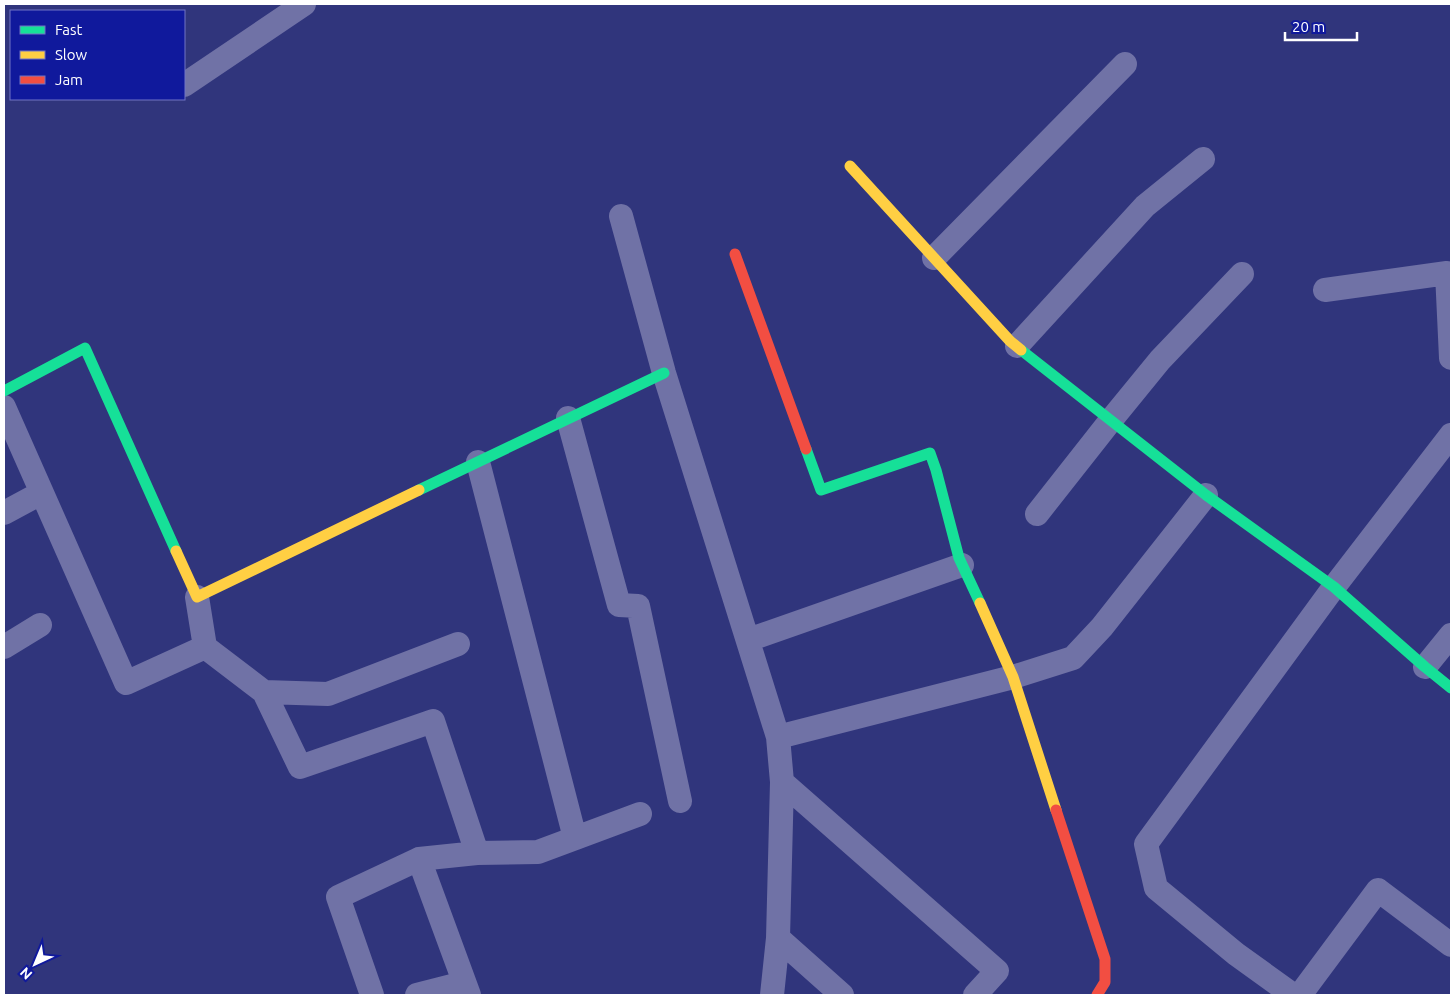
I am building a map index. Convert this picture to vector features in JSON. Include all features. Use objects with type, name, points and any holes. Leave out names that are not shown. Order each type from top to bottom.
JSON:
[{"type":"street","points":[[185,84],[304,4]]},
{"type":"street","points":[[934,258],[1125,64]]},
{"type":"street","points":[[1017,346],[1144,206],[1203,159]]},
{"type":"street","points":[[850,166],[1010,342],[1206,495],[1334,587],[1451,688]]},
{"type":"street","points":[[621,216],[664,373],[778,737],[782,782],[778,938],[772,995]]},
{"type":"street","points":[[735,254],[821,490],[930,453],[962,565],[1013,677],[1105,959],[1105,982],[1097,995]]},
{"type":"street","points":[[1325,290],[1447,273],[1451,358]]},
{"type":"street","points":[[1037,514],[1110,420],[1160,360],[1242,274]]},
{"type":"street","points":[[4,391],[85,348],[197,598],[204,647],[264,692],[300,767],[433,721],[476,853]]},
{"type":"street","points":[[197,598],[664,373]]},
{"type":"street","points":[[4,407],[126,683],[204,647]]},
{"type":"street","points":[[568,418],[619,606],[638,606],[680,801]]},
{"type":"street","points":[[1293,995],[1236,954],[1156,888],[1146,844],[1334,587],[1451,435]]},
{"type":"street","points":[[478,462],[575,838]]},
{"type":"street","points":[[4,513],[42,493]]},
{"type":"street","points":[[778,737],[1013,677],[1073,658],[1102,627],[1206,495]]},
{"type":"street","points":[[748,640],[962,565]]},
{"type":"street","points":[[4,647],[40,625]]},
{"type":"street","points":[[1425,667],[1451,635]]},
{"type":"street","points":[[264,692],[328,694],[458,644]]},
{"type":"street","points":[[782,782],[997,970],[975,995]]},
{"type":"street","points":[[372,995],[338,896],[419,859],[476,853],[538,852],[640,814]]},
{"type":"street","points":[[417,995],[467,989],[419,859]]},
{"type":"street","points":[[1300,995],[1378,890],[1451,944]]},
{"type":"street","points":[[778,938],[842,995]]},
{"type":"traffic: fast","points":[[4,391],[85,348],[176,551]]},
{"type":"traffic: fast","points":[[1021,350],[1206,495],[1334,587],[1451,688]]},
{"type":"traffic: fast","points":[[419,490],[664,373]]},
{"type":"traffic: fast","points":[[806,449],[821,490],[930,453],[959,558],[980,603]]},
{"type":"traffic: slow","points":[[850,166],[1010,341],[1021,350]]},
{"type":"traffic: slow","points":[[176,551],[197,597],[419,490]]},
{"type":"traffic: slow","points":[[980,603],[1013,677],[1056,810]]},
{"type":"traffic: jam","points":[[735,254],[806,449]]},
{"type":"traffic: jam","points":[[1056,810],[1105,959],[1105,982],[1097,995]]}]
